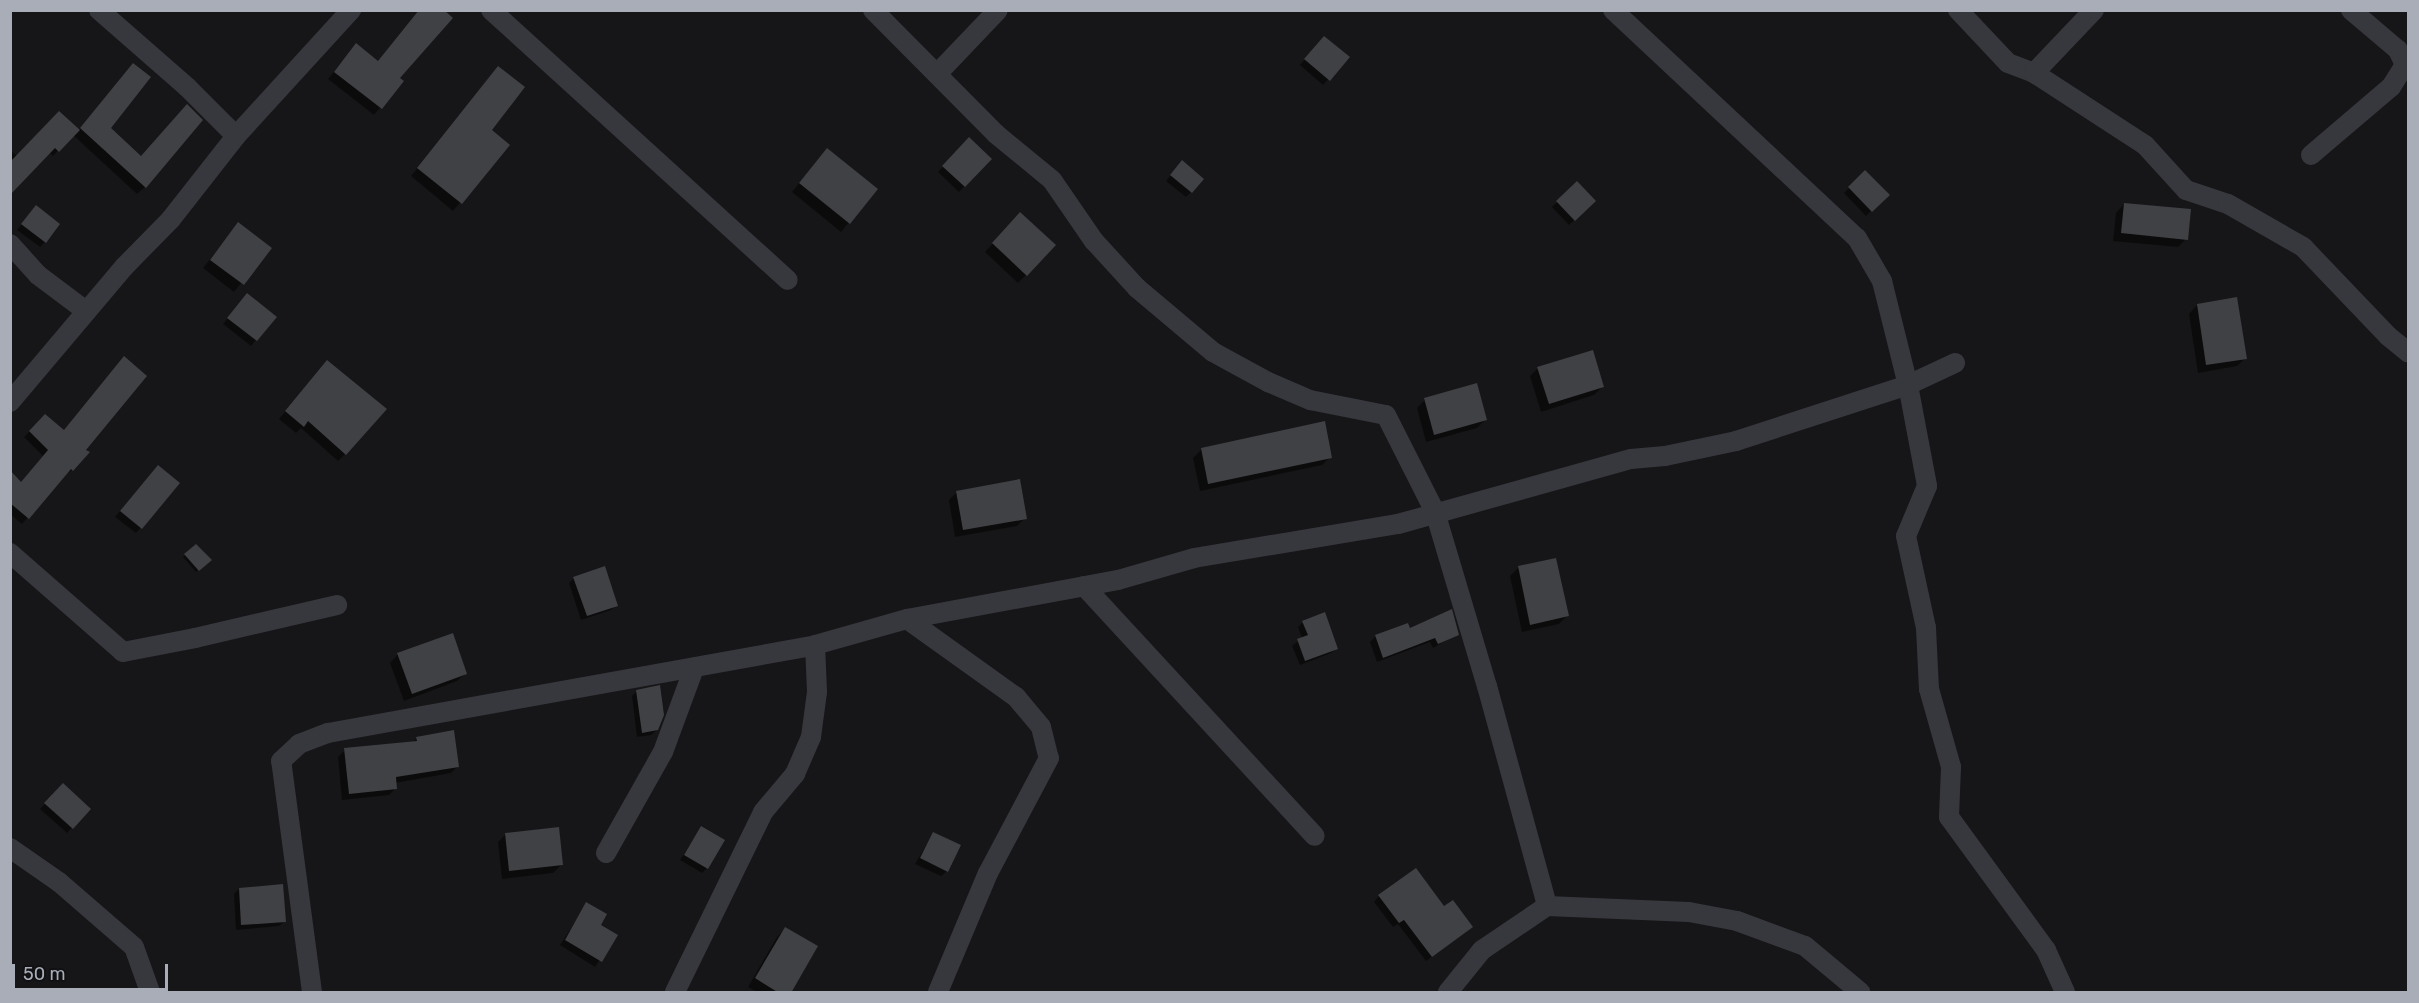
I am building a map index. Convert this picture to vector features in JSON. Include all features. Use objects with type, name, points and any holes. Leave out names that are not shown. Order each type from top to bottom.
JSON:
[{"type":"street","points":[[99,10],[187,87],[236,136]]},
{"type":"street","points":[[10,402],[124,267],[171,219],[236,136],[351,10]]},
{"type":"street","points":[[491,10],[788,280]]},
{"type":"street","points":[[873,10],[996,134],[1052,180],[1095,241],[1137,288],[1213,352],[1268,382],[1311,400],[1386,414],[1435,512],[1487,686],[1546,906]]},
{"type":"street","points":[[937,74],[998,10]]},
{"type":"street","points":[[1613,10],[1857,238],[1882,281],[1908,385],[1927,486],[1906,536],[1926,628],[1929,689],[1951,767],[1949,817],[2046,950],[2065,993]]},
{"type":"street","points":[[1958,10],[2008,63],[2034,73],[2145,145],[2186,190],[2228,204],[2302,247],[2388,336],[2409,352]]},
{"type":"street","points":[[2034,73],[2094,10]]},
{"type":"street","points":[[2311,155],[2391,87],[2405,65],[2398,50],[2351,10]]},
{"type":"street","points":[[10,244],[38,275],[86,311]]},
{"type":"street","points":[[312,993],[281,761],[299,744],[328,733],[815,645],[907,619],[1118,580],[1194,558],[1386,526],[1631,459],[1665,456],[1736,441],[1908,385],[1955,363]]},
{"type":"street","points":[[10,553],[123,652],[337,605]]},
{"type":"street","points":[[1084,586],[1315,836]]},
{"type":"street","points":[[907,619],[1016,698],[1041,727],[1049,758],[988,873],[938,993]]},
{"type":"street","points":[[675,993],[763,812],[795,774],[811,737],[817,692],[815,645]]},
{"type":"street","points":[[606,853],[663,752],[694,668]]},
{"type":"street","points":[[10,848],[59,882],[134,947],[150,993]]},
{"type":"street","points":[[1448,993],[1482,950],[1546,906],[1689,912],[1737,921],[1805,946],[1860,993]]},
{"type":"building","points":[[419,10],[444,10],[453,18],[400,78],[404,81],[382,109],[334,72],[356,43],[378,61]]},
{"type":"building","points":[[1324,36],[1350,57],[1330,81],[1304,59]]},
{"type":"building","points":[[133,63],[151,77],[111,128],[141,156],[187,104],[203,120],[146,188],[80,128]]},
{"type":"building","points":[[498,66],[525,87],[492,130],[510,145],[462,204],[417,168]]},
{"type":"building","points":[[59,111],[80,130],[59,152],[55,148],[10,195],[10,162]]},
{"type":"building","points":[[969,137],[992,159],[965,187],[942,166]]},
{"type":"building","points":[[827,148],[878,189],[850,224],[799,183]]},
{"type":"building","points":[[1182,160],[1204,179],[1192,193],[1170,175]]},
{"type":"building","points":[[1865,170],[1890,195],[1872,212],[1848,187]]},
{"type":"building","points":[[1577,181],[1596,201],[1575,221],[1556,201]]},
{"type":"building","points":[[2124,203],[2191,209],[2188,240],[2121,233]]},
{"type":"building","points":[[36,205],[60,224],[46,243],[21,224]]},
{"type":"building","points":[[1020,212],[1056,245],[1027,276],[992,243]]},
{"type":"building","points":[[238,222],[272,248],[244,285],[210,260]]},
{"type":"building","points":[[247,293],[277,317],[257,341],[227,318]]},
{"type":"building","points":[[2237,297],[2247,359],[2206,365],[2197,304]]},
{"type":"building","points":[[1593,350],[1604,387],[1549,404],[1537,367]]},
{"type":"building","points":[[124,356],[147,376],[86,450],[90,452],[73,471],[71,469],[29,519],[10,503],[10,470],[21,482],[48,450],[29,431],[45,414],[64,430]]},
{"type":"building","points":[[327,360],[387,409],[346,455],[308,421],[304,427],[285,411]]},
{"type":"building","points":[[1477,383],[1487,420],[1434,435],[1424,398]]},
{"type":"building","points":[[1325,421],[1332,458],[1208,484],[1201,448]]},
{"type":"building","points":[[158,465],[180,483],[142,529],[120,511]]},
{"type":"building","points":[[1020,479],[1027,519],[963,530],[956,491]]},
{"type":"building","points":[[196,544],[212,560],[199,571],[184,554]]},
{"type":"building","points":[[1556,558],[1569,616],[1530,625],[1518,566]]},
{"type":"building","points":[[605,566],[618,606],[587,616],[573,577]]},
{"type":"building","points":[[1452,609],[1459,635],[1438,644],[1435,638],[1383,658],[1375,635],[1408,623],[1410,628]]},
{"type":"building","points":[[1325,612],[1338,649],[1305,661],[1297,639],[1308,635],[1302,621]]},
{"type":"building","points":[[453,633],[467,674],[412,694],[397,653]]},
{"type":"building","points":[[660,685],[664,715],[658,730],[642,733],[636,690]]},
{"type":"building","points":[[454,730],[459,767],[396,777],[397,789],[349,794],[344,748],[417,741],[416,737]]},
{"type":"building","points":[[63,783],[91,809],[73,829],[44,803]]},
{"type":"building","points":[[701,826],[725,840],[708,869],[684,855]]},
{"type":"building","points":[[559,827],[563,865],[509,871],[505,833]]},
{"type":"building","points":[[933,832],[961,845],[948,872],[920,858]]},
{"type":"building","points":[[1416,868],[1444,906],[1453,900],[1473,927],[1432,957],[1404,920],[1399,923],[1378,895]]},
{"type":"building","points":[[283,884],[286,922],[241,925],[239,888]]},
{"type":"building","points":[[586,902],[607,914],[601,925],[618,935],[602,962],[565,940]]},
{"type":"building","points":[[785,927],[818,946],[791,993],[779,993],[755,978]]}]
